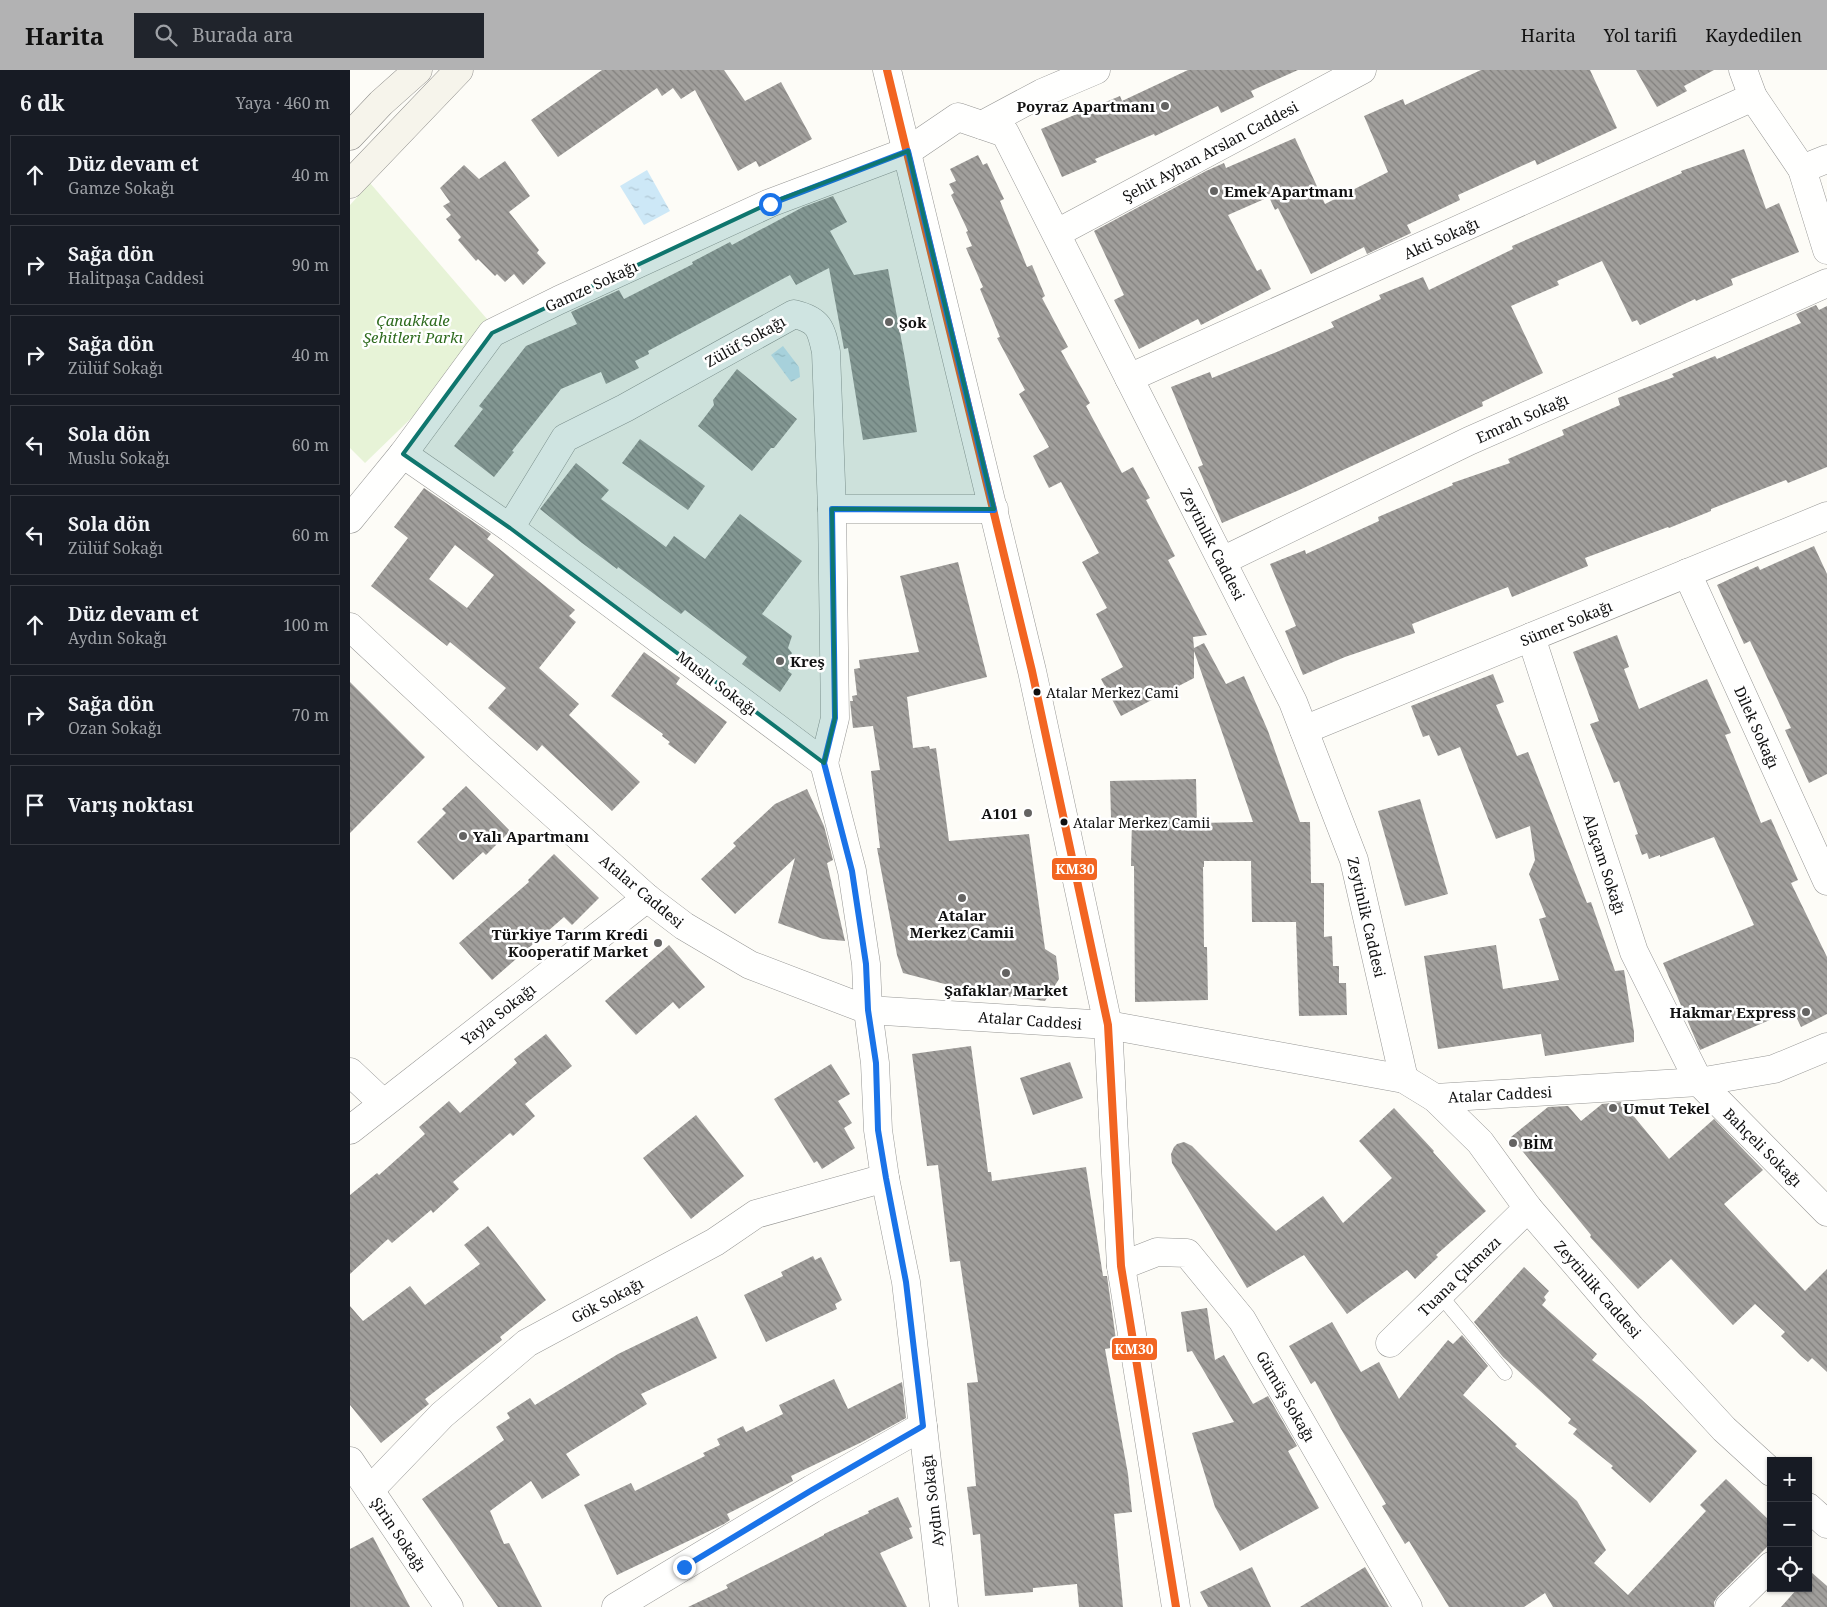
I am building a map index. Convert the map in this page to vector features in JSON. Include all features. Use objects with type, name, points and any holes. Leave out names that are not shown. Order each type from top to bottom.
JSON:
[{"type":"main road","points":[[350,136],[381,103],[418,70]]},
{"type":"main road","points":[[350,184],[459,70]]},
{"type":"street","points":[[887,70],[1032,671],[1108,1025],[1121,1266],[1176,1607]]},
{"type":"street","points":[[982,125],[1042,93],[1096,70]]},
{"type":"street","name":"Şehit Ayhan Arslan Caddesi","points":[[1057,233],[1362,70]]},
{"type":"street","points":[[1743,70],[1753,97],[1802,169],[1827,250]]},
{"type":"street","name":"Akti Sokağı","points":[[1129,378],[1753,97]]},
{"type":"street","name":"Zeytinlik Caddesi","points":[[908,151],[958,116],[1005,133],[1293,702],[1354,860],[1404,1079]]},
{"type":"street","name":"Gamze Sokağı","points":[[350,520],[403,454],[492,333],[559,300],[770,204],[908,151]]},
{"type":"street","points":[[1802,169],[1827,159]]},
{"type":"street","name":"Emrah Sokağı","points":[[1222,561],[1469,441],[1827,283]]},
{"type":"street","name":"Zülüf Sokağı","points":[[510,528],[565,438],[625,408],[794,314],[810,318],[821,331],[826,352],[832,509]]},
{"type":"street","name":"Muslu Sokağı","points":[[403,454],[510,528],[824,763]]},
{"type":"street","points":[[868,1010],[866,964],[852,871],[824,763],[835,718],[832,509],[994,510]]},
{"type":"street","name":"Sümer Sokağı","points":[[1304,730],[1827,516]]},
{"type":"street","name":"Dilek Sokağı","points":[[1687,573],[1827,882]]},
{"type":"street","name":"Atalar Caddesi","points":[[350,627],[479,747],[647,898],[684,926],[750,965],[868,1010],[1108,1025],[1404,1079],[1435,1098],[1699,1082],[1774,1069],[1827,1047]]},
{"type":"street","name":"Alaçam Sokağı","points":[[1531,638],[1634,952],[1699,1082]]},
{"type":"street","name":"Yayla Sokağı","points":[[350,1130],[647,898]]},
{"type":"street","name":"Aydın Sokağı","points":[[868,1010],[876,1063],[878,1130],[906,1282],[944,1607]]},
{"type":"street","points":[[350,1072],[383,1103]]},
{"type":"street","name":"Bahçeli Sokağı","points":[[1699,1082],[1827,1212]]},
{"type":"street","name":"Zeytinlik Caddesi","points":[[1435,1098],[1480,1142],[1528,1208],[1631,1328],[1724,1429],[1767,1468]]},
{"type":"street","name":"Gök Sokağı","points":[[370,1490],[442,1415],[527,1343],[715,1242],[756,1214],[886,1178]]},
{"type":"street","name":"Tuana Çıkmazı","points":[[1390,1344],[1528,1208]]},
{"type":"street","name":"Gümüş Sokağı","points":[[1121,1266],[1157,1252],[1187,1253],[1242,1320],[1408,1607]]},
{"type":"street","points":[[616,1607],[923,1426]]},
{"type":"street","name":"Şirin Sokağı","points":[[350,1461],[449,1607]]},
{"type":"street","points":[[1729,1607],[1767,1570]]},
{"type":"lane","points":[[1440,1295],[1469,1332],[1505,1372]]},
{"type":"highlighted area","points":[[908,151],[994,509],[832,509],[835,718],[824,763],[510,528],[403,454],[492,333],[770,203]]},
{"type":"green space","name":"Çanakkale Şehitleri Parkı","points":[[370,183],[499,333],[365,463],[350,448],[350,205]]},
{"type":"water","points":[[647,170],[670,211],[644,225],[620,186]]},
{"type":"water","points":[[783,346],[799,367],[800,377],[791,382],[771,355]]},
{"type":"building","points":[[602,70],[724,70],[745,101],[781,82],[812,139],[759,167],[756,161],[738,171],[695,90],[681,99],[673,88],[662,96],[657,88],[558,157],[531,120]]},
{"type":"building","points":[[1188,70],[1298,70],[1251,91],[1254,97],[1221,113],[1218,106],[1155,136],[1154,134],[1095,159],[1097,162],[1062,177],[1041,129],[1120,96],[1122,101]]},
{"type":"building","points":[[1481,70],[1590,70],[1617,128],[1537,165],[1535,160],[1458,195],[1460,200],[1407,225],[1411,233],[1367,254],[1364,247],[1311,274],[1278,208],[1275,210],[1269,197],[1228,215],[1257,271],[1261,269],[1271,289],[1201,325],[1198,319],[1139,349],[1114,300],[1124,295],[1094,231],[1206,171],[1224,163],[1226,168],[1295,138],[1325,204],[1388,172],[1364,116],[1403,99],[1405,105]]},
{"type":"building","points":[[1636,70],[1714,70],[1684,86],[1687,91],[1657,107]]},
{"type":"building","points":[[1744,149],[1766,209],[1779,203],[1799,252],[1731,279],[1733,285],[1696,301],[1695,299],[1640,325],[1637,320],[1632,322],[1602,261],[1557,281],[1559,285],[1511,306],[1543,373],[1482,402],[1483,406],[1222,523],[1198,467],[1203,465],[1171,387],[1210,372],[1212,378],[1334,327],[1331,322],[1381,299],[1379,295],[1423,277],[1429,290],[1513,249],[1512,246],[1682,173],[1681,171]]},
{"type":"building","points":[[978,155],[983,165],[987,163],[1004,199],[1000,201],[1027,267],[1032,265],[1045,296],[1042,298],[1068,347],[1061,351],[1090,403],[1086,406],[1122,473],[1133,467],[1150,498],[1146,500],[1175,556],[1168,560],[1207,635],[1193,637],[1194,648],[1204,643],[1226,684],[1244,676],[1268,731],[1300,822],[1310,822],[1311,883],[1324,883],[1324,937],[1332,936],[1333,966],[1339,966],[1339,983],[1346,983],[1347,1015],[1299,1016],[1296,922],[1252,922],[1251,861],[1204,861],[1204,947],[1207,947],[1208,1000],[1135,1002],[1134,866],[1131,866],[1132,817],[1111,818],[1110,781],[1196,779],[1197,823],[1253,822],[1194,651],[1194,678],[1121,716],[1101,679],[1123,667],[1096,614],[1107,608],[1082,562],[1099,553],[1061,482],[1049,488],[1033,456],[1049,447],[1019,394],[1025,390],[997,338],[1000,337],[980,289],[983,287],[966,248],[972,246],[966,232],[968,231],[951,195],[954,193],[949,184],[956,181],[950,169]]},
{"type":"building","points":[[505,161],[530,196],[509,212],[539,250],[537,253],[546,263],[523,285],[514,274],[505,282],[497,274],[495,276],[478,259],[476,261],[458,240],[461,237],[446,219],[451,215],[443,206],[450,202],[440,188],[464,165],[479,179]]},
{"type":"building","points":[[833,196],[847,222],[830,231],[854,275],[888,269],[917,432],[863,440],[848,348],[844,349],[829,268],[796,285],[790,275],[648,351],[649,354],[635,361],[639,368],[606,384],[601,372],[561,389],[494,477],[454,446],[483,409],[479,406],[526,346],[577,324],[571,312],[619,290],[624,299],[693,264],[692,262],[730,242],[732,245],[803,207]]},
{"type":"building","points":[[1816,305],[1819,310],[1827,306],[1827,467],[1788,483],[1786,480],[1711,509],[1711,511],[1669,528],[1585,558],[1588,566],[1512,597],[1508,587],[1412,624],[1415,633],[1345,657],[1303,675],[1285,631],[1296,626],[1270,564],[1305,550],[1306,554],[1379,521],[1378,517],[1453,485],[1452,483],[1510,463],[1508,459],[1564,435],[1562,430],[1620,405],[1618,398],[1674,377],[1672,374],[1715,356],[1717,359],[1801,323],[1796,314]]},
{"type":"building","points":[[737,369],[797,419],[774,448],[771,448],[752,471],[698,426],[714,405],[713,400]]},
{"type":"building","points":[[640,439],[705,486],[688,510],[622,463]]},
{"type":"building","points":[[576,463],[609,490],[601,499],[666,547],[674,536],[705,559],[740,514],[802,561],[762,614],[792,636],[788,648],[792,653],[788,660],[792,663],[788,671],[792,674],[780,692],[742,664],[747,657],[685,610],[681,614],[618,567],[617,569],[540,509]]},
{"type":"building","points":[[424,488],[491,534],[487,539],[575,610],[569,616],[576,622],[539,668],[579,704],[569,715],[640,782],[612,811],[542,745],[537,751],[488,708],[506,688],[450,642],[447,646],[371,586],[408,538],[394,527]],"holes":[[[455,545],[494,575],[467,608],[429,579]]]},
{"type":"building","points":[[1814,546],[1827,574],[1827,774],[1809,783],[1785,730],[1791,728],[1750,641],[1744,644],[1717,585],[1758,566],[1760,570]]},
{"type":"building","points":[[958,562],[987,677],[907,697],[913,748],[929,746],[930,749],[936,748],[949,841],[1029,834],[1045,949],[1056,956],[1059,979],[1045,1001],[979,993],[903,973],[897,955],[877,848],[880,848],[871,771],[880,770],[873,726],[853,728],[850,701],[853,701],[852,696],[857,695],[854,669],[860,668],[859,660],[919,652],[900,576]]},
{"type":"building","points":[[1617,635],[1629,667],[1624,669],[1639,709],[1707,679],[1731,733],[1725,735],[1761,823],[1771,819],[1798,880],[1791,883],[1827,957],[1827,1014],[1801,1027],[1793,1010],[1700,1050],[1663,963],[1754,925],[1714,837],[1660,857],[1660,855],[1649,859],[1647,853],[1642,855],[1635,835],[1638,834],[1619,781],[1614,783],[1590,724],[1599,721],[1573,652]]},
{"type":"building","points":[[644,652],[680,678],[676,684],[727,722],[695,764],[668,744],[670,742],[662,736],[663,734],[611,696]]},
{"type":"building","points":[[1493,674],[1504,702],[1496,705],[1517,756],[1528,752],[1587,903],[1591,902],[1615,971],[1624,970],[1634,1042],[1545,1056],[1541,1034],[1438,1049],[1424,956],[1496,945],[1503,989],[1559,980],[1539,919],[1546,917],[1529,874],[1535,860],[1530,826],[1496,839],[1460,747],[1438,756],[1429,735],[1423,737],[1411,706]]},
{"type":"building","points":[[350,682],[425,757],[350,833]]},
{"type":"building","name":"Yalı Apartmanı","points":[[466,786],[510,831],[486,855],[483,852],[453,880],[417,842],[446,813],[442,809]]},
{"type":"building","points":[[807,789],[824,826],[833,860],[827,863],[845,941],[823,939],[778,923],[795,858],[735,914],[701,879],[736,846],[733,843],[775,804]]},
{"type":"building","points":[[1420,799],[1448,894],[1405,906],[1378,811]]},
{"type":"building","points":[[554,854],[599,898],[572,925],[564,917],[492,980],[459,943],[529,882],[528,880]]},
{"type":"building","points":[[669,945],[705,987],[679,1009],[673,1002],[636,1035],[605,1001]]},
{"type":"building","points":[[546,1034],[572,1066],[525,1104],[535,1116],[513,1136],[510,1133],[453,1182],[459,1189],[433,1213],[431,1210],[392,1243],[388,1239],[350,1274],[350,1195],[377,1173],[379,1175],[425,1134],[419,1127],[449,1101],[460,1113],[517,1063],[514,1059]]},
{"type":"building","points":[[971,1046],[988,1172],[991,1172],[992,1181],[1086,1167],[1103,1276],[1107,1276],[1117,1347],[1105,1349],[1128,1474],[1132,1512],[1114,1514],[1123,1607],[1079,1607],[1077,1584],[1033,1588],[1033,1592],[985,1596],[980,1534],[973,1535],[967,1487],[976,1486],[967,1383],[978,1382],[960,1261],[950,1262],[938,1165],[927,1166],[912,1054]]},
{"type":"building","points":[[1070,1062],[1083,1098],[1033,1115],[1020,1078]]},
{"type":"building","points":[[831,1064],[850,1094],[838,1101],[852,1123],[844,1128],[855,1148],[822,1169],[817,1161],[814,1163],[774,1099]]},
{"type":"building","points":[[1622,1102],[1669,1159],[1714,1119],[1763,1170],[1724,1204],[1805,1291],[1827,1269],[1827,1372],[1812,1358],[1808,1362],[1801,1356],[1781,1336],[1785,1332],[1755,1304],[1733,1325],[1671,1259],[1638,1289],[1590,1237],[1591,1235],[1511,1137],[1548,1107],[1568,1106],[1581,1121],[1602,1104]]},
{"type":"building","points":[[1394,1108],[1486,1211],[1436,1255],[1438,1257],[1415,1279],[1407,1270],[1347,1314],[1304,1255],[1247,1288],[1172,1163],[1171,1154],[1174,1147],[1184,1142],[1192,1146],[1276,1231],[1323,1196],[1343,1223],[1392,1178],[1359,1141]]},
{"type":"building","points":[[696,1115],[744,1176],[691,1219],[643,1158]]},
{"type":"building","points":[[488,1226],[546,1300],[500,1337],[502,1340],[425,1399],[429,1404],[381,1443],[350,1405],[350,1306],[363,1321],[410,1286],[425,1305],[480,1264],[464,1245]]},
{"type":"building","points":[[813,1256],[815,1260],[821,1257],[842,1300],[835,1304],[837,1309],[766,1342],[744,1295],[783,1276],[781,1272]]},
{"type":"building","points":[[1524,1267],[1549,1291],[1544,1297],[1546,1300],[1542,1305],[1597,1354],[1592,1360],[1642,1400],[1697,1451],[1650,1503],[1611,1468],[1613,1466],[1573,1434],[1577,1429],[1568,1423],[1571,1419],[1503,1357],[1474,1322]]},
{"type":"building","points":[[1207,1308],[1215,1360],[1224,1355],[1253,1404],[1268,1396],[1297,1446],[1288,1451],[1319,1508],[1240,1551],[1215,1507],[1192,1433],[1234,1422],[1192,1351],[1187,1352],[1181,1312]]},
{"type":"building","points":[[697,1316],[717,1358],[641,1394],[647,1404],[566,1454],[580,1475],[542,1499],[531,1481],[490,1511],[504,1544],[509,1543],[542,1607],[498,1607],[422,1499],[504,1440],[496,1427],[510,1418],[507,1413],[530,1398],[535,1405],[618,1354]]},
{"type":"building","points":[[1332,1322],[1361,1372],[1379,1362],[1399,1399],[1448,1340],[1453,1344],[1462,1335],[1488,1366],[1463,1395],[1517,1444],[1515,1446],[1577,1501],[1606,1550],[1594,1563],[1628,1595],[1706,1511],[1700,1505],[1726,1479],[1767,1518],[1767,1547],[1718,1596],[1714,1602],[1714,1607],[1553,1607],[1545,1593],[1524,1607],[1449,1607],[1409,1541],[1405,1544],[1382,1506],[1386,1504],[1315,1381],[1311,1384],[1289,1346]]},
{"type":"building","points":[[834,1379],[848,1409],[902,1382],[906,1418],[862,1442],[791,1476],[793,1481],[727,1514],[730,1520],[724,1524],[617,1575],[584,1505],[631,1483],[635,1491],[705,1456],[703,1453],[720,1445],[717,1439],[743,1426],[746,1432],[783,1414],[779,1405]]},
{"type":"building","points":[[898,1497],[912,1527],[909,1528],[913,1538],[880,1553],[907,1607],[688,1607],[728,1588],[726,1585]]},
{"type":"building","points":[[373,1537],[410,1607],[350,1607],[350,1549]]},
{"type":"building","points":[[1252,1567],[1271,1607],[1208,1607],[1200,1592]]},
{"type":"building","points":[[1365,1567],[1389,1607],[1300,1607]]},
{"type":"building","points":[[1812,1573],[1827,1586],[1827,1607],[1781,1607],[1794,1592],[1812,1592]]},
{"type":"transit line","name":"KM30","points":[[887,70],[1032,671],[1108,1025],[1121,1266],[1176,1607]]},
{"type":"place","name":"Poyraz Apartmanı","points":[[1165,106]]},
{"type":"place","name":"Emek Apartmanı","points":[[1214,191]]},
{"type":"place","name":"Şok","points":[[889,322]]},
{"type":"place","name":"Kreş","points":[[780,661]]},
{"type":"place","name":"Atalar Merkez Cami","points":[[1037,692]]},
{"type":"place","name":"A101","points":[[1028,813]]},
{"type":"place","name":"Atalar Merkez Cami̇i̇","points":[[1064,822]]},
{"type":"place","name":"Yalı Apartmanı","points":[[463,836]]},
{"type":"place","name":"Atalar Merkez Camii","points":[[962,898]]},
{"type":"place","name":"Türkiye Tarım Kredi Kooperatif Market","points":[[658,943]]},
{"type":"place","name":"Şafaklar Market","points":[[1006,973]]},
{"type":"place","name":"Hakmar Express","points":[[1806,1012]]},
{"type":"place","name":"Umut Tekel","points":[[1613,1108]]},
{"type":"place","name":"BİM","points":[[1513,1143]]},
{"type":"route","points":[[684,1567],[923,1426],[906,1282],[878,1130],[876,1063],[868,1010],[866,964],[852,871],[824,763],[835,718],[832,509],[994,510],[908,151],[770,204]]}]
